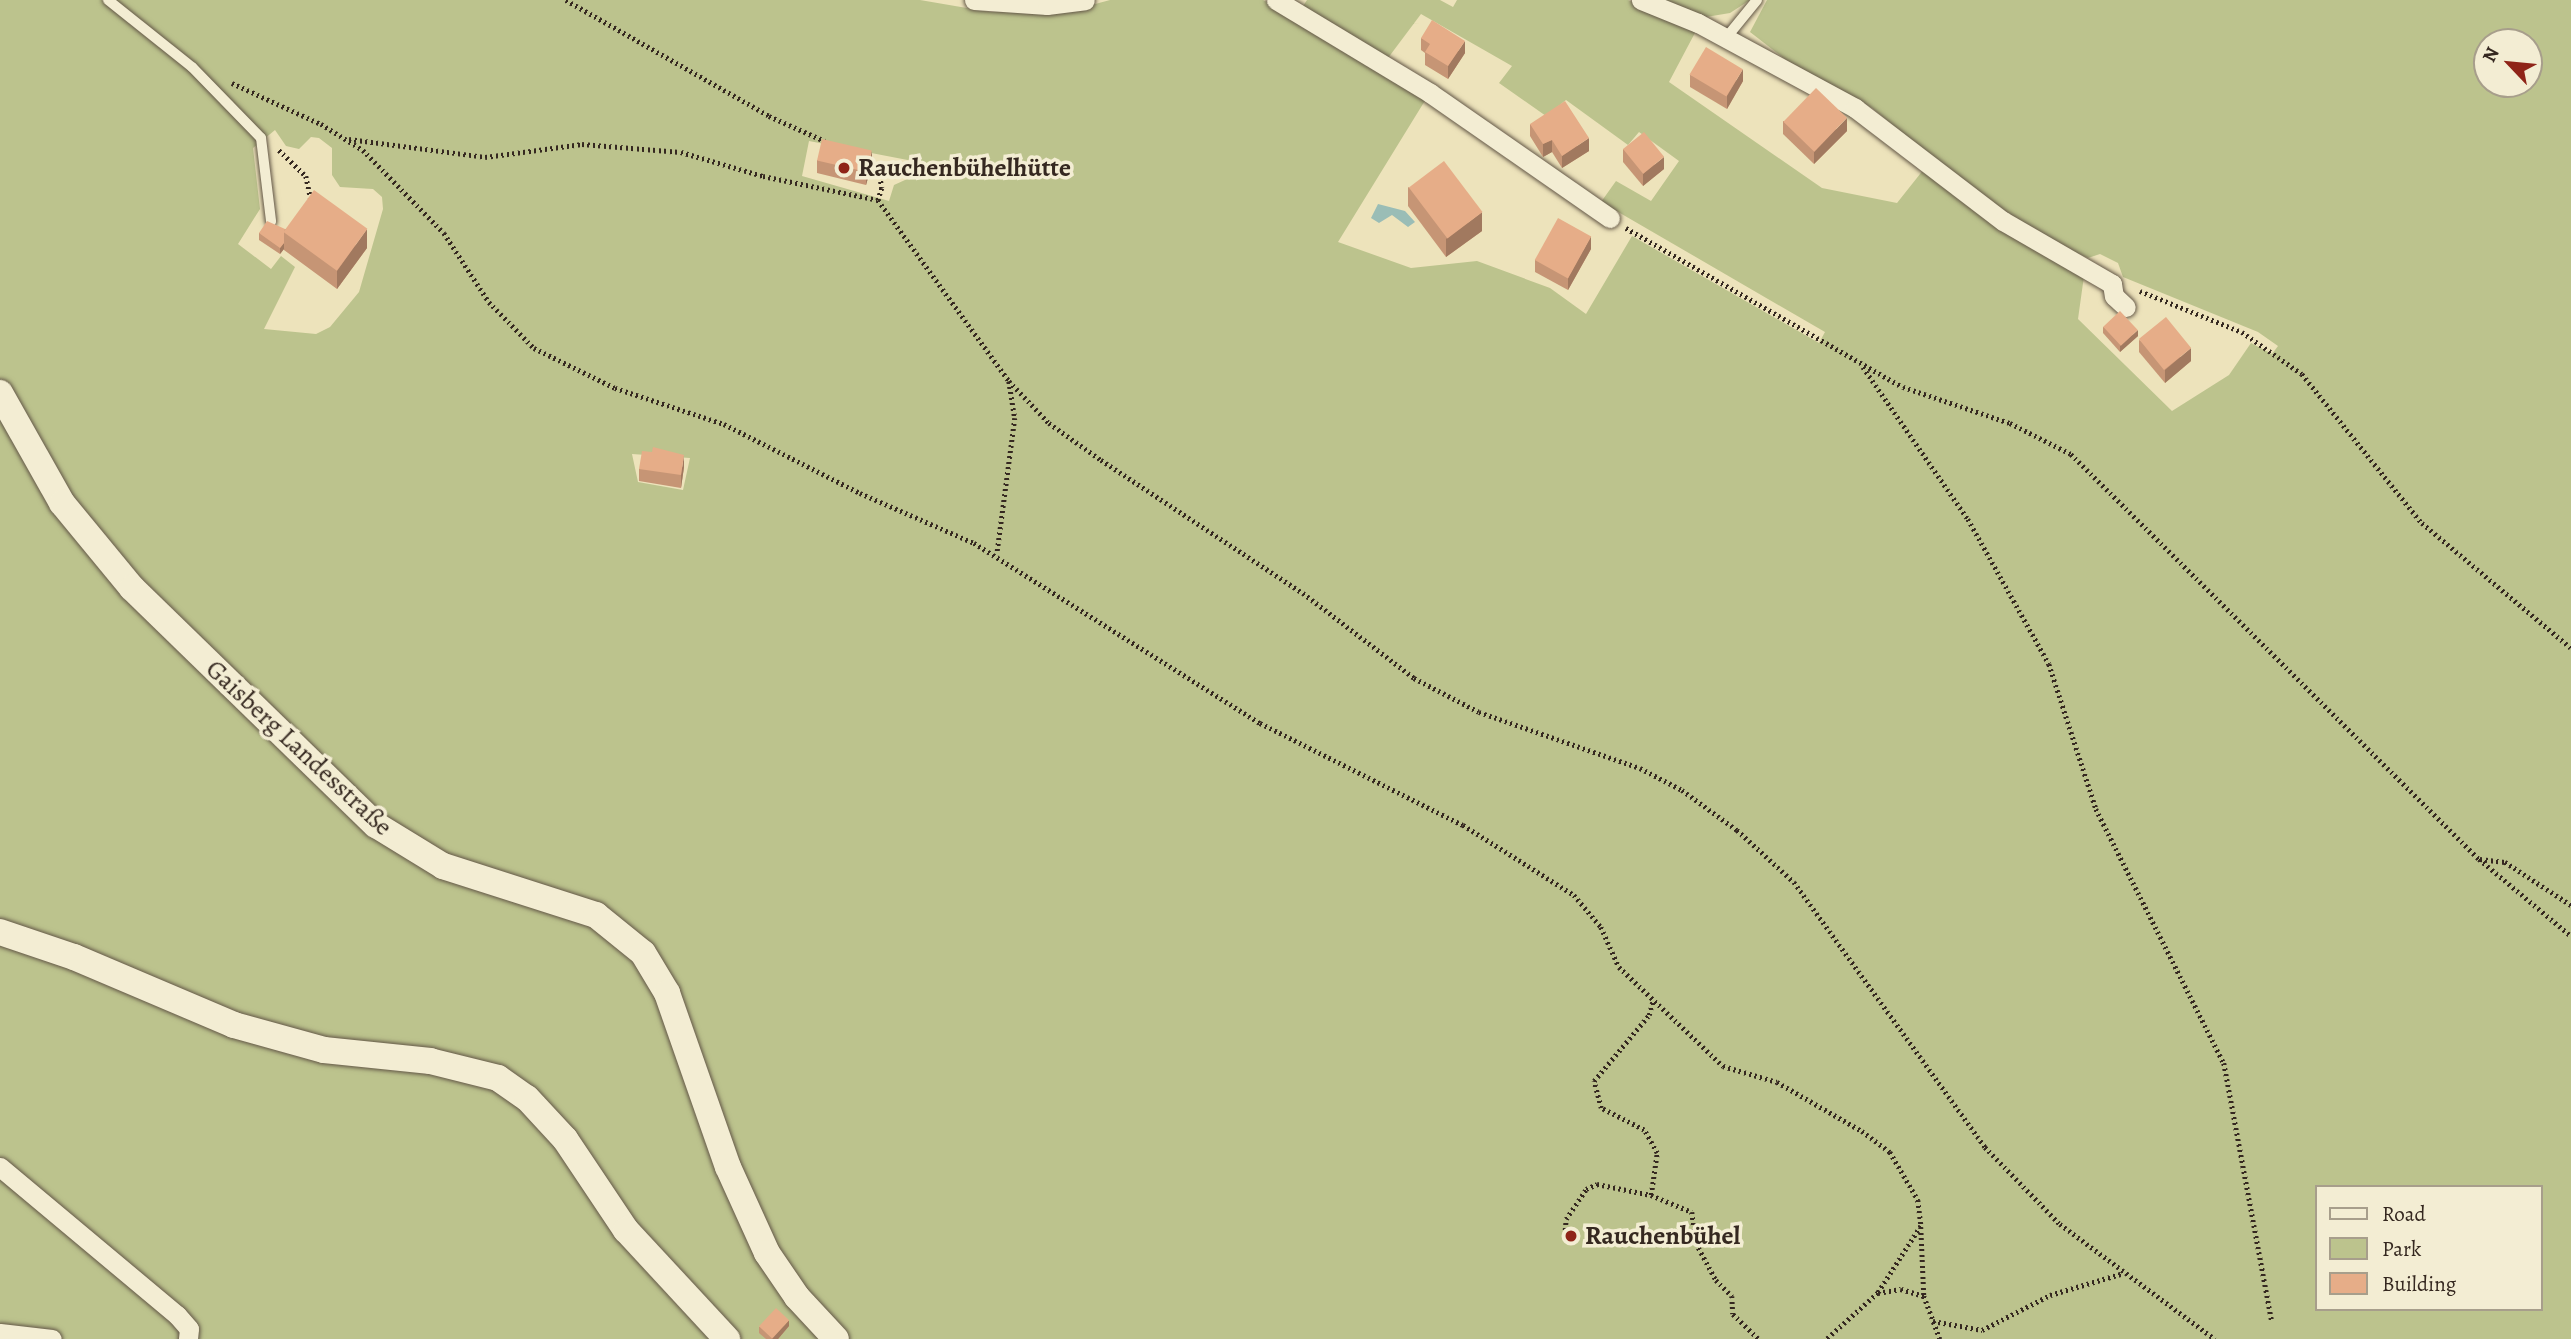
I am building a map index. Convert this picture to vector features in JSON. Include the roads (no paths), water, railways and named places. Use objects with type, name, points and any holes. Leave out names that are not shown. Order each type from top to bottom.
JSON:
[{"type":"main road","name":"Gaisberg Landesstraße","points":[[0,393],[62,503],[132,588],[376,825],[414,851],[453,870],[596,915],[643,953],[667,993],[728,1167],[767,1253],[797,1297],[836,1339]]},
{"type":"main road","points":[[0,932],[74,957],[234,1025],[324,1050],[430,1061],[498,1077],[527,1098],[565,1139],[626,1230],[727,1339]]},
{"type":"street","points":[[974,0],[1047,5],[1085,0]]},
{"type":"street","points":[[1276,0],[1430,93],[1610,218]]},
{"type":"street","points":[[1641,0],[1726,39],[1856,108],[2003,221],[2112,284],[2114,296],[2126,307]]},
{"type":"street","points":[[0,1167],[170,1309],[189,1337]]},
{"type":"street","points":[[0,1333],[52,1339]]},
{"type":"lane","points":[[108,0],[192,67],[261,138],[271,221]]},
{"type":"lane","points":[[1726,39],[1757,0]]},
{"type":"water","points":[[1378,204],[1405,211],[1415,222],[1408,227],[1392,215],[1379,223],[1371,218]]},
{"type":"place","name":"Rauchenbühelhütte","points":[[844,168]]},
{"type":"place","name":"Rauchenbühel","points":[[1571,1236]]}]
